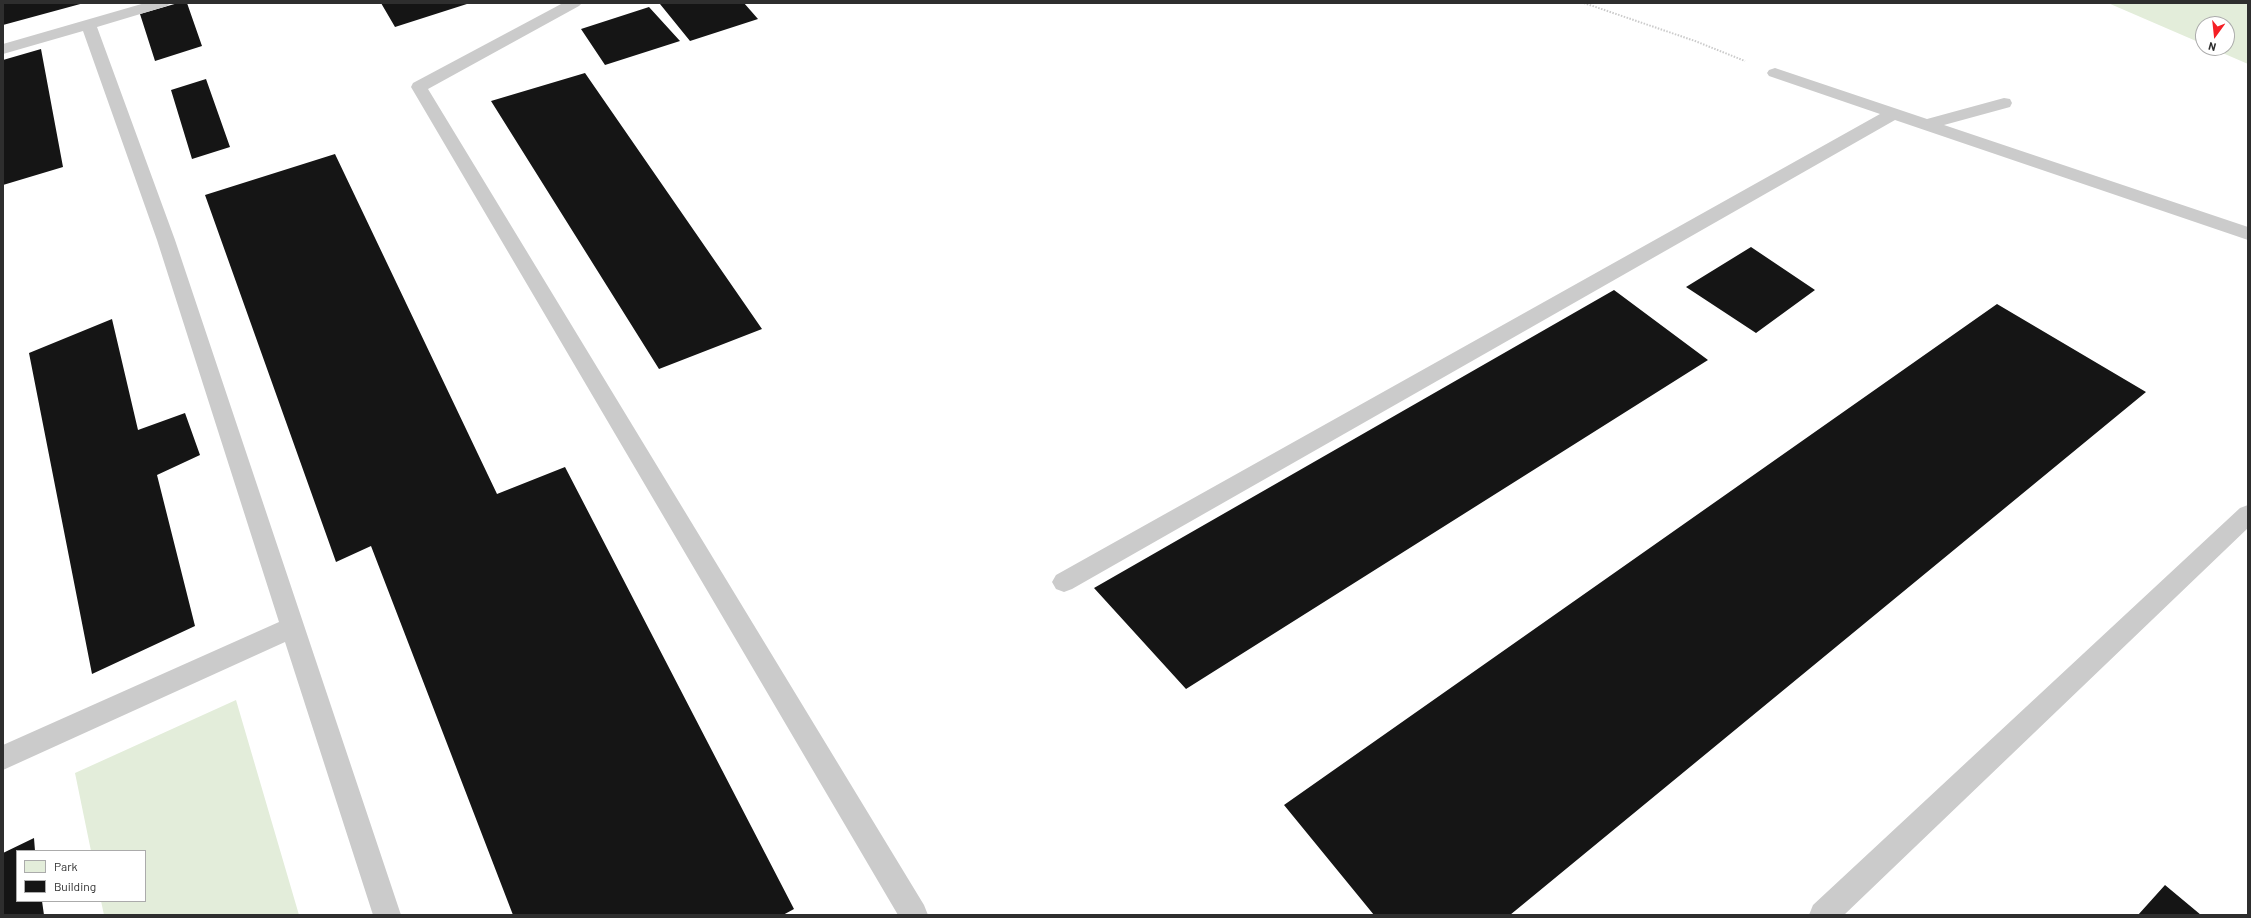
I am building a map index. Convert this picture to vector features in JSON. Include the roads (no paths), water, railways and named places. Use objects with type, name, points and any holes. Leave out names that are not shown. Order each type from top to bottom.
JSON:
[{"type":"lane","points":[[3,49],[162,3]]},
{"type":"lane","points":[[574,3],[419,87],[914,915]]},
{"type":"lane","points":[[88,24],[166,240],[387,915]]},
{"type":"lane","points":[[1776,73],[2248,234]]},
{"type":"lane","points":[[1925,125],[2004,103]]},
{"type":"lane","points":[[1064,582],[1893,114]]},
{"type":"lane","points":[[1823,915],[2248,514]]},
{"type":"lane","points":[[3,758],[293,627]]}]
